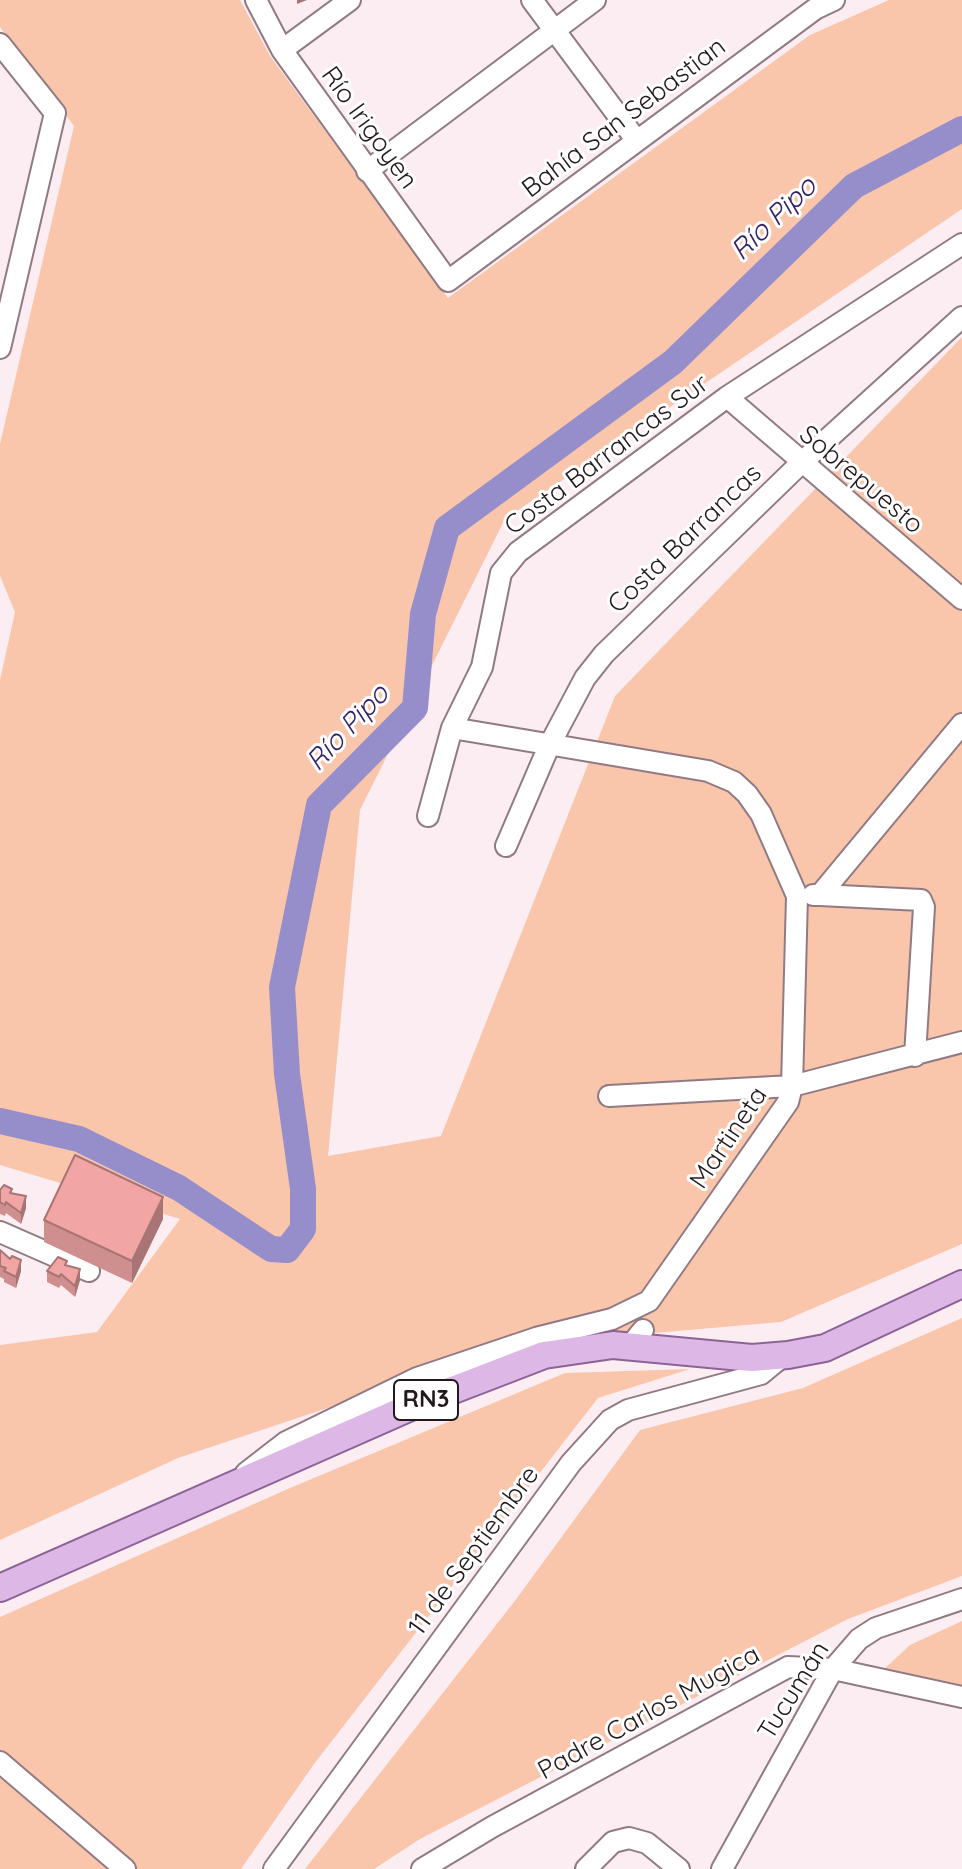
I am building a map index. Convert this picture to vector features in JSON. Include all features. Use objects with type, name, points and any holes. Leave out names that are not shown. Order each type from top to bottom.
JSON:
[{"type":"main road","name":"RN3","points":[[0,1588],[422,1402],[531,1360],[637,1338],[752,1358],[825,1348],[962,1284]]},
{"type":"street","name":"Río Irigoyen","points":[[256,0],[282,50],[448,281]]},
{"type":"street","points":[[282,50],[350,0]]},
{"type":"street","points":[[532,0],[637,141]]},
{"type":"street","points":[[367,171],[595,0]]},
{"type":"street","name":"Bahía San Sebastian","points":[[448,281],[820,3]]},
{"type":"street","points":[[0,44],[55,113],[7,278],[0,348]]},
{"type":"street","name":"Costa Barrancas Sur","points":[[428,816],[452,728],[482,667],[501,573],[518,552],[727,397],[962,244]]},
{"type":"street","name":"Costa Barrancas","points":[[506,846],[549,746],[585,678],[604,654],[800,464],[962,317]]},
{"type":"street","name":"Sobrepuesto","points":[[727,397],[800,464],[962,599]]},
{"type":"street","points":[[820,895],[962,724]]},
{"type":"street","name":"Martineta","points":[[230,1485],[286,1442],[417,1378],[536,1338],[612,1319],[649,1301],[788,1102],[792,1086],[797,896],[761,814],[734,782],[708,771],[452,728]]},
{"type":"street","points":[[797,896],[921,900],[924,907],[915,1056]]},
{"type":"street","points":[[609,1096],[792,1086],[962,1042]]},
{"type":"street","points":[[0,1232],[89,1271]]},
{"type":"street","name":"11 de Septiembre","points":[[274,1869],[571,1463],[610,1420],[628,1410],[761,1374],[784,1355]]},
{"type":"street","name":"Tucumán","points":[[722,1869],[833,1669],[859,1639],[876,1628],[962,1599]]},
{"type":"street","name":"Padre Carlos Mugica","points":[[422,1869],[492,1827],[788,1667],[833,1669],[962,1697]]},
{"type":"street","points":[[0,1762],[125,1869]]},
{"type":"street","points":[[586,1869],[613,1842],[629,1838],[647,1843],[679,1869]]},
{"type":"shaded area","points":[[0,0],[240,0],[270,56],[448,298],[810,35],[889,0],[962,0],[962,209],[505,519],[360,810],[328,1156],[441,1136],[615,696],[962,337],[962,1244],[781,1322],[516,1345],[178,1458],[0,1540],[0,1345],[97,1332],[180,1219],[0,1165],[0,680],[15,612],[0,576],[0,444],[74,126],[0,27]]},
{"type":"shaded area","points":[[962,1318],[962,1576],[848,1619],[420,1839],[374,1869],[305,1869],[514,1602],[640,1430],[803,1388]]},
{"type":"shaded area","points":[[690,1369],[598,1398],[314,1764],[241,1869],[0,1869],[0,1617],[290,1488],[565,1373]]},
{"type":"shaded area","points":[[962,1621],[962,1687],[882,1671],[910,1645]]},
{"type":"building","points":[[75,1155],[163,1197],[132,1261],[44,1220]]},
{"type":"building","points":[[4,1185],[12,1189],[10,1193],[26,1196],[21,1213],[6,1202],[5,1205],[0,1202],[0,1190]]},
{"type":"building","points":[[0,1250],[10,1259],[12,1256],[21,1260],[16,1277],[0,1266]]},
{"type":"building","points":[[58,1257],[67,1261],[65,1265],[80,1269],[75,1286],[61,1274],[59,1277],[47,1271]]},
{"type":"waterway","name":"Río Pipo","points":[[0,1121],[79,1139],[179,1188],[271,1249],[287,1250],[303,1229],[303,1189],[287,1074],[282,987],[319,805],[415,708],[423,614],[447,528],[673,362],[854,186],[962,129]]}]
